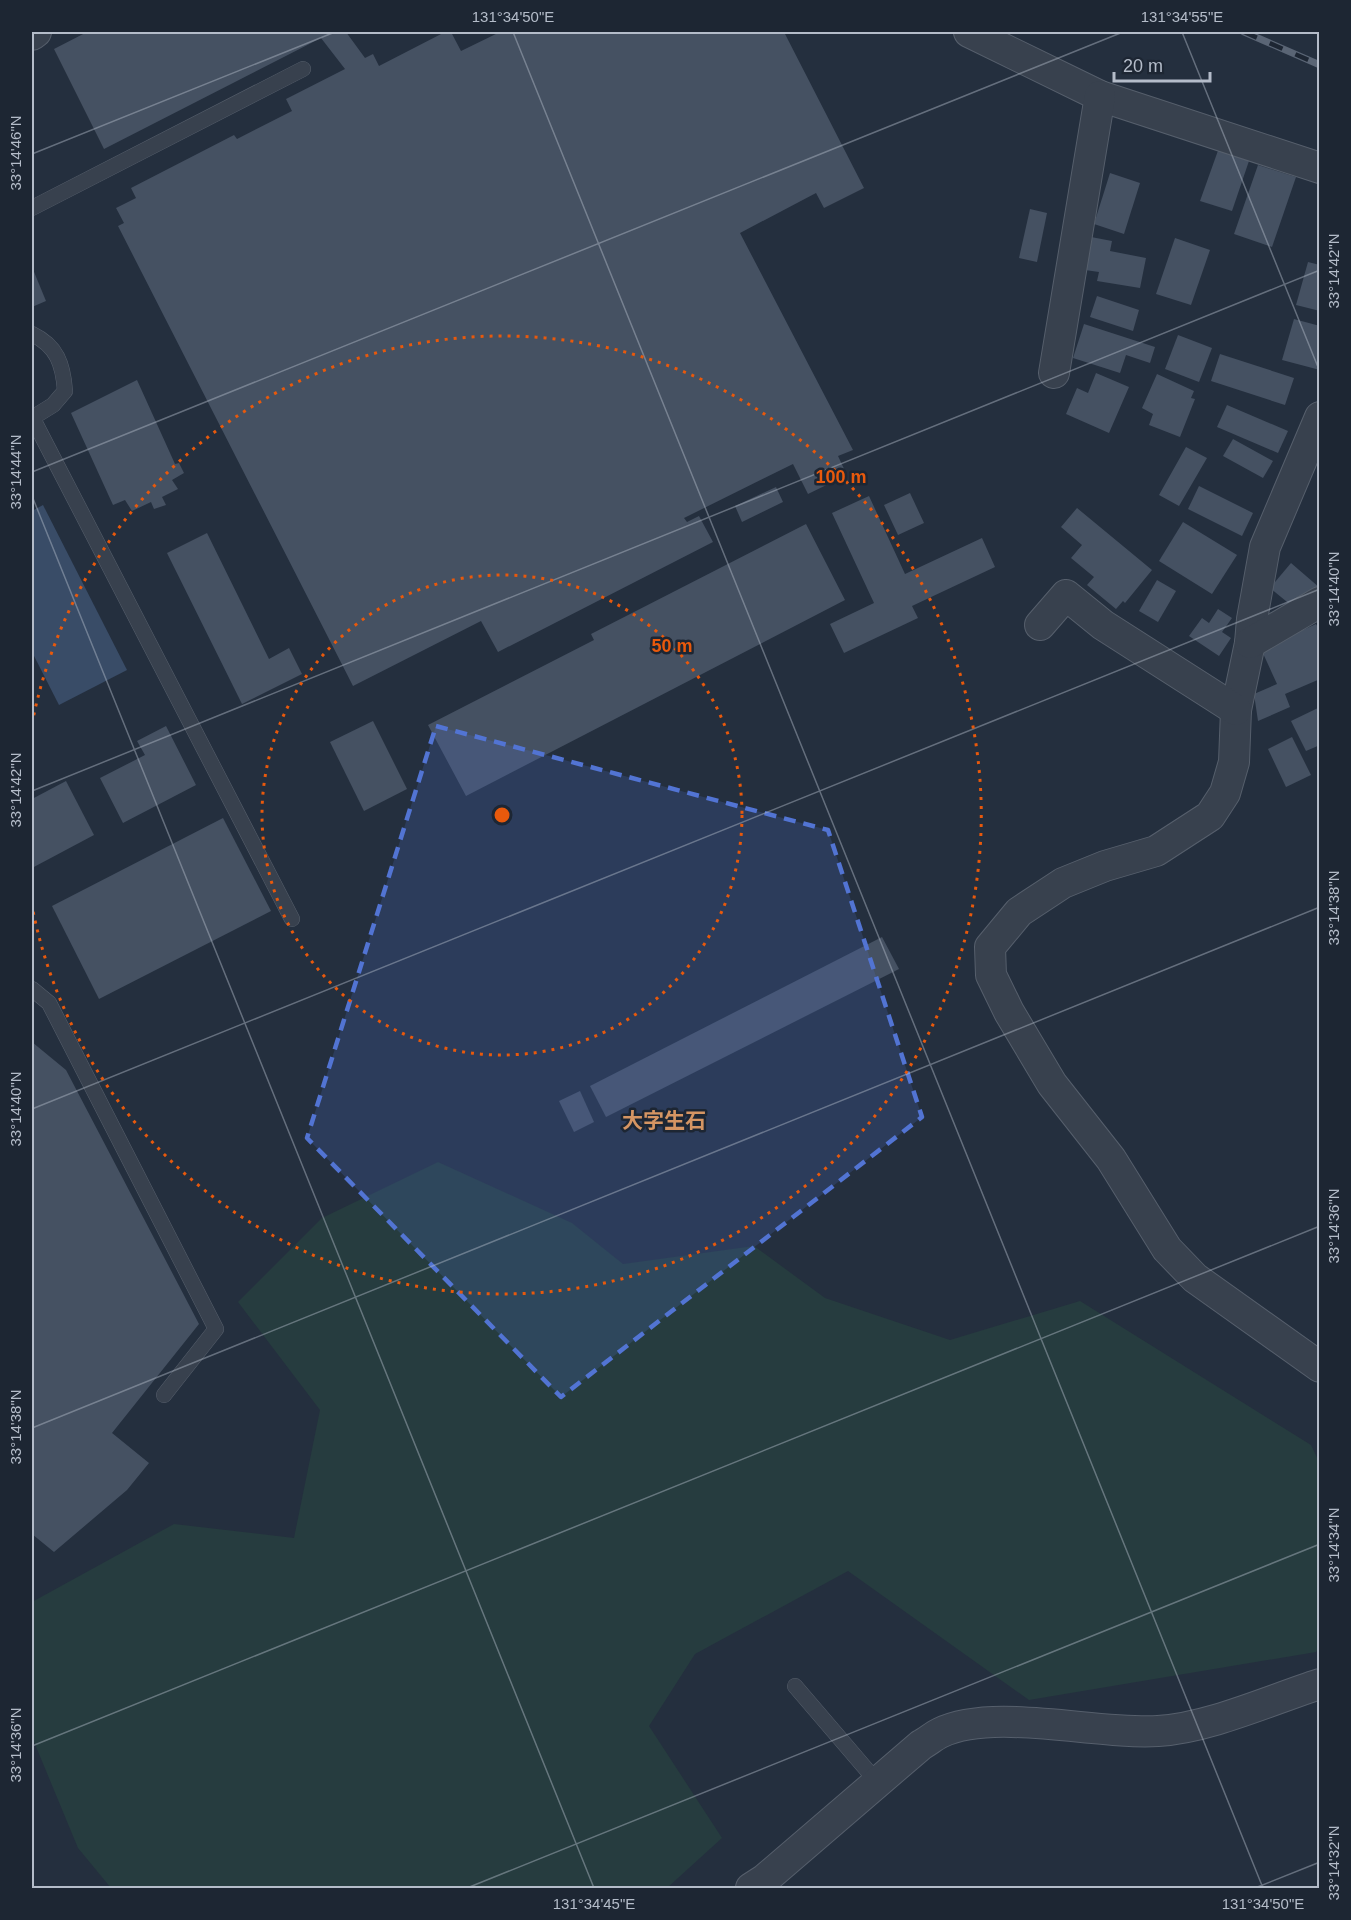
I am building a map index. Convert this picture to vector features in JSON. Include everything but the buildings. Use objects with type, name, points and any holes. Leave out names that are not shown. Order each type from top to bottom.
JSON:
[{"type":"street","points":[[32,35],[36,32]]},
{"type":"street","points":[[969,32],[1100,96],[1320,168]]},
{"type":"street","points":[[1054,373],[1100,96]]},
{"type":"street","points":[[1320,417],[1265,547],[1250,643],[1236,710],[1234,762],[1225,793],[1210,816],[1156,851],[1105,866],[1063,883],[1019,912],[990,947],[991,975],[1009,1011],[1052,1084],[1111,1159],[1167,1249],[1195,1278],[1320,1367]]},
{"type":"street","points":[[1040,625],[1066,595],[1103,625],[1236,710]]},
{"type":"street","points":[[1250,643],[1320,602]]},
{"type":"street","points":[[751,1888],[765,1879],[921,1745],[940,1733],[957,1727],[1003,1722],[1117,1731],[1157,1731],[1206,1721],[1320,1684]]},
{"type":"lane","points":[[32,208],[303,69]]},
{"type":"lane","points":[[32,334],[42,339],[55,354],[64,371],[65,391],[53,405],[32,417],[292,919]]},
{"type":"lane","points":[[32,989],[49,1003],[216,1329],[164,1395]]},
{"type":"lane","points":[[795,1686],[878,1783]]},
{"type":"highlighted area","points":[[436,726],[828,830],[922,1117],[561,1397],[307,1138]]},
{"type":"green space","points":[[438,1162],[572,1223],[623,1264],[754,1246],[825,1298],[950,1340],[1080,1301],[1311,1445],[1320,1464],[1320,1644],[1316,1652],[1029,1700],[848,1571],[695,1654],[649,1726],[722,1838],[667,1888],[111,1888],[78,1848],[32,1737],[32,1602],[174,1524],[294,1538],[320,1410],[238,1302],[322,1218]]},
{"type":"water","points":[[43,505],[127,670],[59,705],[32,652],[32,511]]},
{"type":"railway","points":[[1244,32],[1320,65]]},
{"type":"district","name":"大字生石","points":[[664,1120]]}]
